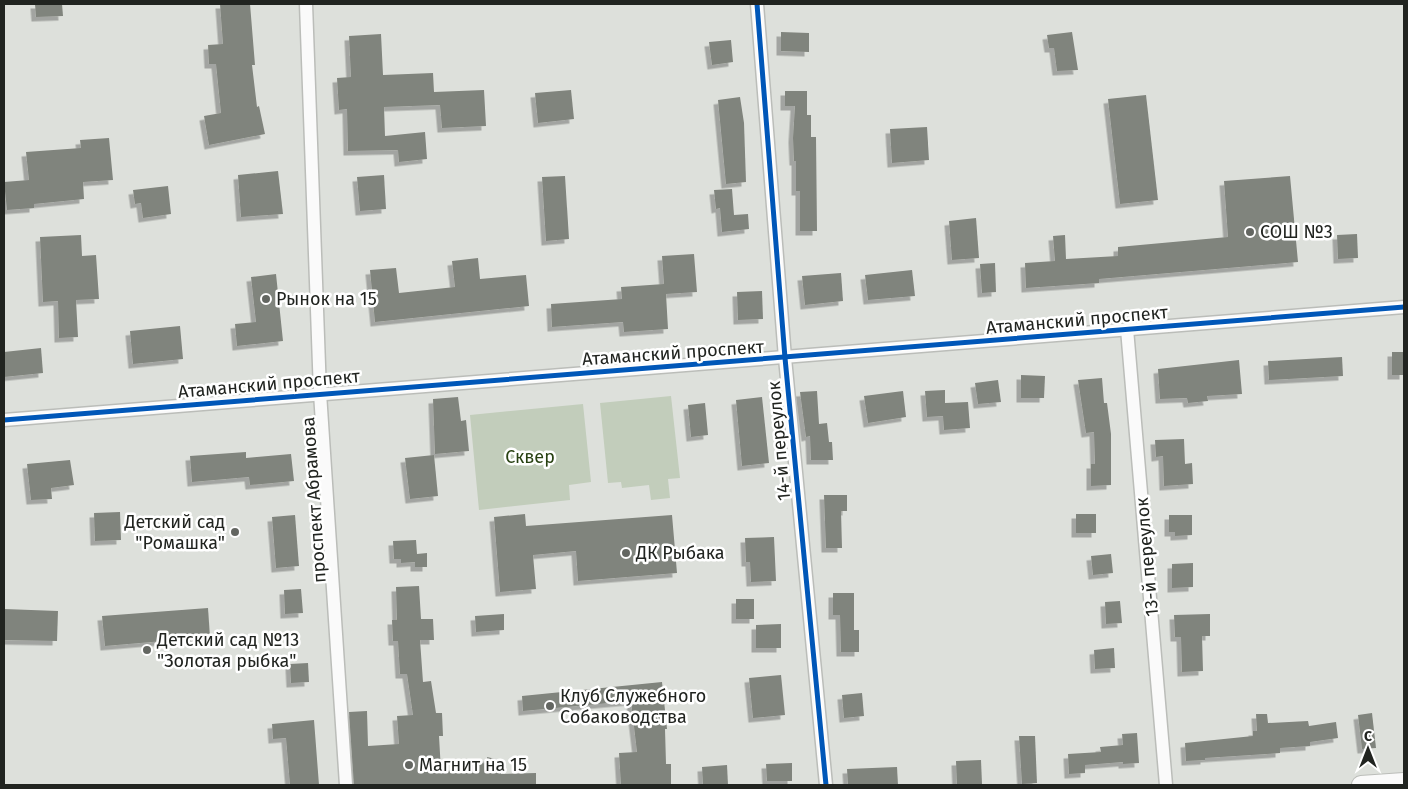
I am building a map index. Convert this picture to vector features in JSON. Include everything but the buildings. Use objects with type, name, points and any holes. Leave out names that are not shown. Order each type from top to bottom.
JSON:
[{"type":"main road","points":[[1361,785],[1404,782]]},
{"type":"street","name":"проспект Абрамова","points":[[306,4],[320,393],[346,785]]},
{"type":"street","name":"14-й переулок","points":[[757,4],[785,358],[826,785]]},
{"type":"street","name":"Атаманский проспект","points":[[4,420],[1404,307]]},
{"type":"street","name":"13-й переулок","points":[[1127,329],[1166,785]]},
{"type":"green space","points":[[671,396],[680,478],[668,479],[670,498],[651,500],[649,485],[622,488],[621,482],[608,483],[600,403]]},
{"type":"green space","name":"Сквер","points":[[583,404],[591,482],[569,485],[570,500],[479,510],[470,415]]},
{"type":"cycle path","points":[[757,4],[785,358],[826,785]]},
{"type":"cycle path","points":[[4,420],[1404,307]]},
{"type":"place","name":"СОШ №3","points":[[1250,232]]},
{"type":"place","name":"Рынок на 15","points":[[266,299]]},
{"type":"place","name":"Детский сад \"Ромашка\"","points":[[235,532]]},
{"type":"place","name":"ДК Рыбака","points":[[626,553]]},
{"type":"place","name":"Детский сад №13 \"Золотая рыбка\"","points":[[147,650]]},
{"type":"place","name":"Клуб Служебного Собаководства","points":[[550,706]]},
{"type":"place","name":"Магнит на 15","points":[[409,765]]}]
